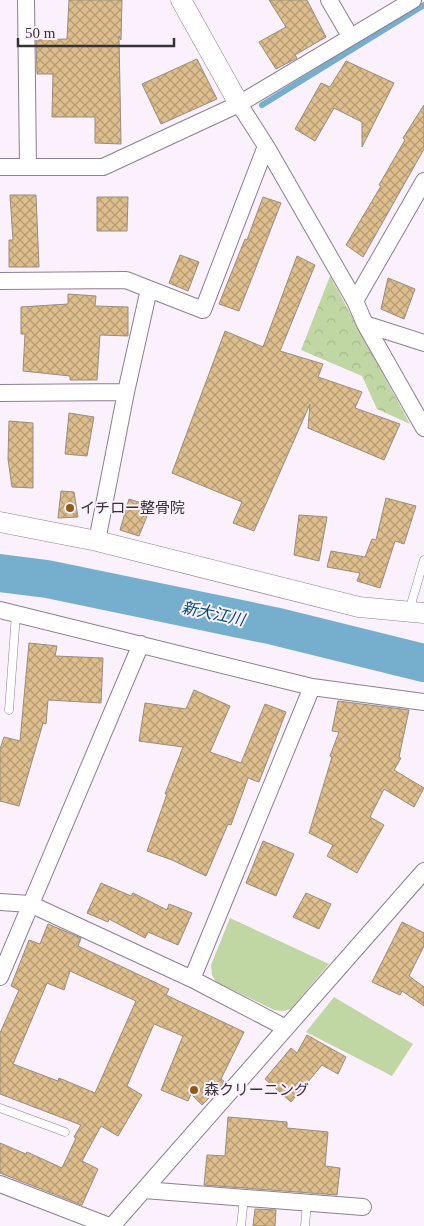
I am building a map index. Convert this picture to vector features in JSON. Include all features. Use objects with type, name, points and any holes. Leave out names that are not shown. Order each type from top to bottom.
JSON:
[{"type":"street","points":[[26,0],[28,167]]},
{"type":"street","points":[[181,0],[239,104],[266,146],[355,301],[424,428]]},
{"type":"street","points":[[329,0],[350,36]]},
{"type":"street","points":[[0,167],[103,166],[239,104],[413,0]]},
{"type":"street","points":[[0,281],[126,280],[203,310],[266,146]]},
{"type":"street","points":[[355,301],[424,181]]},
{"type":"street","points":[[97,540],[126,392],[149,289]]},
{"type":"street","points":[[366,324],[424,343]]},
{"type":"street","points":[[0,393],[126,392]]},
{"type":"street","points":[[0,522],[97,540],[359,607],[416,612]]},
{"type":"street","points":[[8,612],[312,687],[424,702]]},
{"type":"street","points":[[0,977],[141,644]]},
{"type":"street","points":[[192,979],[312,687]]},
{"type":"street","points":[[0,1184],[110,1226],[144,1190],[424,871]]},
{"type":"street","points":[[0,902],[30,904],[192,979],[286,1028]]},
{"type":"street","points":[[144,1190],[363,1207]]},
{"type":"lane","points":[[416,612],[424,560]]},
{"type":"lane","points":[[8,612],[9,710]]},
{"type":"lane","points":[[0,1108],[65,1132]]},
{"type":"lane","points":[[241,1226],[244,1198]]},
{"type":"lane","points":[[305,1226],[307,1203]]},
{"type":"green space","points":[[330,276],[410,424],[377,409],[362,376],[301,350]]},
{"type":"green space","points":[[230,918],[329,964],[291,1009],[283,1011],[274,1010],[216,982],[212,975],[211,965]]},
{"type":"green space","points":[[334,997],[413,1044],[392,1076],[306,1032]]},
{"type":"building","points":[[69,0],[122,0],[121,40],[119,36],[121,144],[95,143],[95,117],[52,117],[53,74],[37,74],[36,40],[67,39]]},
{"type":"building","points":[[269,0],[307,0],[326,37],[295,55],[297,58],[276,69],[259,42],[286,27]]},
{"type":"building","points":[[197,59],[217,99],[161,124],[142,84]]},
{"type":"building","points":[[346,61],[394,83],[362,147],[362,122],[334,108],[315,141],[295,129],[321,83],[330,87]]},
{"type":"building","points":[[424,105],[424,149],[363,257],[346,245],[381,186],[379,185],[405,140],[403,138]]},
{"type":"building","points":[[10,195],[36,195],[39,267],[9,267],[9,240],[13,240]]},
{"type":"building","points":[[97,197],[128,197],[127,231],[97,231]]},
{"type":"building","points":[[263,197],[281,203],[239,311],[219,304],[245,239],[247,240]]},
{"type":"building","points":[[180,255],[199,262],[188,291],[169,283]]},
{"type":"building","points":[[297,256],[315,265],[280,351],[323,364],[318,377],[362,392],[355,408],[400,424],[384,460],[308,428],[310,404],[254,531],[233,523],[242,502],[172,473],[225,331],[263,347]]},
{"type":"building","points":[[388,278],[415,289],[404,319],[381,309]]},
{"type":"building","points":[[68,294],[96,296],[95,306],[128,307],[128,336],[100,335],[97,380],[70,380],[70,376],[23,371],[25,334],[21,334],[21,307],[68,304]]},
{"type":"building","points":[[69,413],[94,417],[87,456],[65,454]]},
{"type":"building","points":[[9,421],[33,423],[33,488],[12,487],[8,459]]},
{"type":"building","points":[[61,491],[74,492],[78,517],[58,518]]},
{"type":"building","points":[[386,498],[416,506],[404,544],[395,541],[380,588],[357,581],[360,573],[327,567],[331,551],[365,557],[372,539],[376,540]]},
{"type":"building","points":[[129,499],[151,506],[139,536],[120,530]]},
{"type":"building","points":[[299,515],[327,517],[319,561],[294,555]]},
{"type":"building","points":[[29,643],[57,646],[55,656],[103,658],[101,703],[48,700],[46,724],[43,723],[19,806],[0,801],[0,749],[4,737],[20,741]]},
{"type":"building","points":[[194,690],[230,706],[210,752],[241,763],[265,704],[286,712],[259,782],[248,778],[231,825],[228,824],[206,876],[147,851],[167,794],[165,794],[183,747],[139,741],[145,703],[186,709]]},
{"type":"building","points":[[338,701],[409,710],[399,757],[401,758],[394,770],[424,788],[414,807],[384,789],[370,817],[384,825],[357,873],[327,856],[333,845],[309,833],[332,757],[330,756],[339,732],[332,731]]},
{"type":"building","points":[[263,841],[294,854],[276,896],[246,883]]},
{"type":"building","points":[[101,883],[131,896],[133,893],[167,910],[169,904],[192,913],[178,945],[148,932],[145,938],[109,919],[108,922],[87,913]]},
{"type":"building","points":[[306,893],[331,904],[319,929],[293,917]]},
{"type":"building","points":[[402,922],[424,933],[424,946],[409,976],[424,987],[424,1006],[402,991],[400,995],[372,982]]},
{"type":"building","points":[[48,924],[81,938],[78,946],[169,989],[166,995],[244,1032],[221,1079],[225,1082],[202,1105],[191,1094],[188,1101],[161,1090],[183,1036],[154,1024],[127,1086],[142,1095],[118,1136],[101,1126],[82,1161],[98,1169],[82,1205],[0,1173],[0,1143],[26,1154],[27,1152],[62,1168],[76,1138],[74,1137],[81,1125],[0,1094],[0,1033],[19,990],[11,986],[29,940],[40,944]],"holes":[[[70,971],[136,1001],[95,1093],[59,1078],[58,1081],[13,1064],[47,983],[64,990]]]},
{"type":"building","points":[[307,1035],[346,1057],[338,1074],[322,1065],[291,1102],[265,1079],[291,1048],[297,1053]]},
{"type":"building","points":[[228,1117],[287,1122],[287,1128],[328,1132],[325,1166],[340,1168],[337,1195],[204,1185],[207,1155],[225,1156]]},
{"type":"building","points":[[255,1209],[276,1210],[275,1226],[253,1226]]},
{"type":"waterway","points":[[262,105],[424,5]]},
{"type":"waterway","name":"新大江川","points":[[0,573],[47,579],[274,626],[424,663]]},
{"type":"place","name":"イチロー整骨院","points":[[70,508]]},
{"type":"place","name":"森クリーニング","points":[[194,1090]]}]
